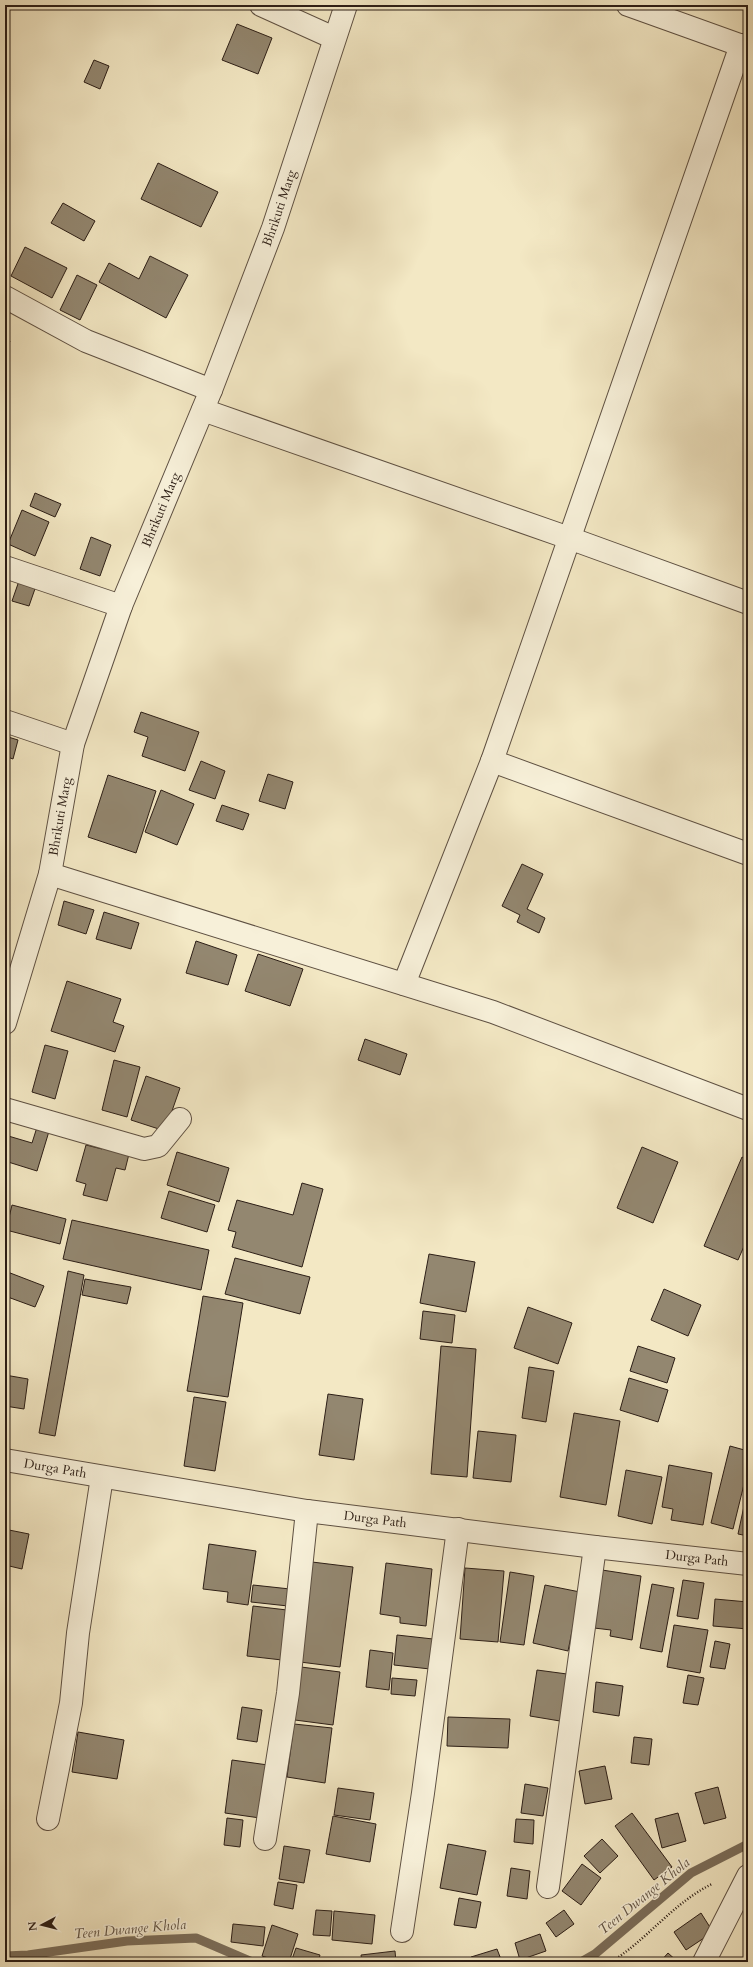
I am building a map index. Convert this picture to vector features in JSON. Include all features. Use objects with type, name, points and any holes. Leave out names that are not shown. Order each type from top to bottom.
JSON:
[{"type":"street","points":[[261,5],[334,38]]},
{"type":"street","name":"Bhrikuti Marg","points":[[5,1023],[50,874],[73,744],[121,606],[207,400],[273,228],[346,5]]},
{"type":"street","points":[[404,984],[492,761],[569,538],[745,47],[628,5]]},
{"type":"street","points":[[5,296],[86,341],[207,400],[569,538],[748,603]]},
{"type":"street","points":[[5,567],[121,606]]},
{"type":"street","points":[[5,721],[73,744]]},
{"type":"street","points":[[492,761],[748,854]]},
{"type":"street","points":[[50,874],[493,1012],[748,1109]]},
{"type":"street","points":[[5,1109],[144,1148],[158,1146],[180,1119]]},
{"type":"street","name":"Durga Path","points":[[5,1460],[307,1511],[595,1547],[748,1564]]},
{"type":"street","points":[[48,1820],[71,1703],[78,1633],[102,1477]]},
{"type":"street","points":[[265,1839],[288,1693],[307,1511]]},
{"type":"street","points":[[402,1931],[423,1793],[458,1529]]},
{"type":"street","points":[[548,1887],[595,1547]]},
{"type":"street","points":[[704,1962],[748,1876]]},
{"type":"path","points":[[611,1962],[625,1954],[672,1912],[716,1883]]},
{"type":"building","points":[[237,24],[272,38],[258,74],[222,60]]},
{"type":"building","points":[[94,60],[109,66],[100,89],[84,82]]},
{"type":"building","points":[[158,163],[218,192],[201,227],[141,199]]},
{"type":"building","points":[[63,203],[95,221],[84,241],[51,223]]},
{"type":"building","points":[[25,247],[67,268],[52,298],[11,276]]},
{"type":"building","points":[[150,256],[188,275],[166,318],[99,282],[109,263],[139,279]]},
{"type":"building","points":[[77,275],[97,285],[80,320],[60,310]]},
{"type":"building","points":[[5,339],[10,341],[5,352]]},
{"type":"building","points":[[35,493],[61,504],[55,517],[30,506]]},
{"type":"building","points":[[22,510],[49,522],[35,556],[8,544]]},
{"type":"building","points":[[91,537],[111,545],[100,576],[80,569]]},
{"type":"building","points":[[20,578],[37,583],[29,606],[12,601]]},
{"type":"building","points":[[141,712],[199,732],[185,771],[142,756],[148,737],[134,732]]},
{"type":"building","points":[[5,736],[18,740],[13,759],[5,756]]},
{"type":"building","points":[[201,761],[225,771],[215,799],[189,790]]},
{"type":"building","points":[[268,774],[293,782],[285,809],[259,801]]},
{"type":"building","points":[[108,775],[156,791],[136,853],[88,837]]},
{"type":"building","points":[[161,790],[194,804],[177,845],[145,832]]},
{"type":"building","points":[[222,805],[249,814],[243,830],[216,821]]},
{"type":"building","points":[[522,864],[543,874],[527,909],[545,918],[539,933],[517,922],[520,915],[502,906]]},
{"type":"building","points":[[64,901],[94,910],[86,934],[58,925]]},
{"type":"building","points":[[104,912],[139,923],[131,949],[96,939]]},
{"type":"building","points":[[196,941],[237,955],[228,985],[186,973]]},
{"type":"building","points":[[258,954],[303,969],[290,1006],[245,991]]},
{"type":"building","points":[[67,981],[121,999],[113,1022],[124,1026],[115,1052],[51,1031]]},
{"type":"building","points":[[365,1039],[407,1054],[400,1075],[358,1060]]},
{"type":"building","points":[[45,1045],[68,1051],[55,1099],[32,1092]]},
{"type":"building","points":[[114,1060],[140,1067],[127,1117],[102,1110]]},
{"type":"building","points":[[146,1076],[180,1088],[165,1131],[131,1120]]},
{"type":"building","points":[[38,1124],[50,1128],[37,1171],[5,1161],[5,1135],[32,1143]]},
{"type":"building","points":[[105,1139],[131,1146],[125,1170],[116,1168],[107,1201],[83,1195],[86,1184],[76,1181],[86,1145],[102,1149]]},
{"type":"building","points":[[642,1147],[678,1162],[653,1223],[617,1208]]},
{"type":"building","points":[[177,1152],[229,1168],[219,1202],[167,1185]]},
{"type":"building","points":[[742,1157],[748,1160],[748,1237],[738,1260],[704,1246]]},
{"type":"building","points":[[302,1183],[323,1189],[302,1267],[232,1247],[236,1232],[228,1230],[237,1200],[293,1215]]},
{"type":"building","points":[[169,1191],[215,1205],[207,1232],[161,1218]]},
{"type":"building","points":[[12,1205],[66,1219],[60,1244],[6,1230]]},
{"type":"building","points":[[72,1220],[209,1250],[201,1290],[63,1259]]},
{"type":"building","points":[[429,1254],[475,1262],[466,1312],[420,1303]]},
{"type":"building","points":[[235,1258],[310,1277],[300,1314],[225,1294]]},
{"type":"building","points":[[5,1271],[44,1286],[35,1307],[5,1296]]},
{"type":"building","points":[[68,1271],[84,1275],[55,1436],[39,1433]]},
{"type":"building","points":[[85,1279],[131,1287],[127,1304],[82,1295]]},
{"type":"building","points":[[664,1289],[701,1305],[688,1336],[651,1320]]},
{"type":"building","points":[[203,1296],[243,1303],[228,1397],[187,1391]]},
{"type":"building","points":[[528,1307],[572,1323],[558,1364],[514,1348]]},
{"type":"building","points":[[423,1311],[455,1315],[452,1343],[420,1339]]},
{"type":"building","points":[[441,1346],[476,1349],[467,1477],[431,1474]]},
{"type":"building","points":[[638,1346],[675,1358],[667,1383],[630,1371]]},
{"type":"building","points":[[529,1367],[554,1371],[546,1422],[522,1418]]},
{"type":"building","points":[[5,1375],[28,1379],[24,1409],[5,1406]]},
{"type":"building","points":[[629,1378],[668,1390],[658,1422],[620,1410]]},
{"type":"building","points":[[328,1394],[363,1399],[354,1460],[319,1455]]},
{"type":"building","points":[[194,1397],[226,1402],[215,1471],[184,1466]]},
{"type":"building","points":[[574,1413],[620,1421],[606,1505],[560,1497]]},
{"type":"building","points":[[478,1431],[516,1435],[511,1482],[473,1478]]},
{"type":"building","points":[[730,1446],[748,1451],[748,1468],[733,1529],[711,1523]]},
{"type":"building","points":[[669,1465],[712,1473],[703,1525],[671,1520],[673,1509],[662,1507]]},
{"type":"building","points":[[626,1470],[662,1477],[652,1524],[618,1516]]},
{"type":"building","points":[[744,1506],[748,1507],[748,1536],[738,1534]]},
{"type":"building","points":[[9,1530],[29,1534],[22,1569],[5,1565],[5,1552]]},
{"type":"building","points":[[209,1544],[256,1551],[248,1605],[227,1602],[228,1592],[203,1589]]},
{"type":"building","points":[[312,1562],[353,1567],[340,1667],[300,1662]]},
{"type":"building","points":[[386,1563],[432,1569],[426,1626],[400,1623],[400,1617],[380,1614]]},
{"type":"building","points":[[465,1568],[504,1571],[498,1642],[460,1639]]},
{"type":"building","points":[[602,1570],[641,1576],[632,1640],[610,1636],[611,1630],[594,1628]]},
{"type":"building","points":[[510,1572],[534,1576],[524,1645],[500,1642]]},
{"type":"building","points":[[683,1580],[704,1583],[698,1619],[677,1616]]},
{"type":"building","points":[[652,1584],[674,1588],[662,1652],[640,1648]]},
{"type":"building","points":[[253,1585],[290,1589],[288,1606],[251,1602]]},
{"type":"building","points":[[545,1585],[580,1592],[568,1651],[533,1643]]},
{"type":"building","points":[[715,1599],[748,1602],[748,1629],[713,1626]]},
{"type":"building","points":[[253,1606],[287,1610],[282,1660],[247,1656]]},
{"type":"building","points":[[674,1625],[708,1630],[700,1673],[667,1667]]},
{"type":"building","points":[[397,1635],[433,1639],[430,1669],[394,1665]]},
{"type":"building","points":[[715,1641],[730,1644],[725,1669],[710,1667]]},
{"type":"building","points":[[370,1650],[393,1653],[389,1690],[366,1687]]},
{"type":"building","points":[[301,1667],[340,1672],[333,1725],[295,1720]]},
{"type":"building","points":[[537,1670],[567,1674],[560,1721],[530,1716]]},
{"type":"building","points":[[688,1675],[704,1678],[698,1705],[683,1703]]},
{"type":"building","points":[[392,1678],[417,1680],[415,1696],[391,1694]]},
{"type":"building","points":[[596,1682],[623,1686],[619,1716],[593,1712]]},
{"type":"building","points":[[242,1707],[262,1710],[257,1742],[237,1739]]},
{"type":"building","points":[[5,1712],[9,1712],[6,1736],[5,1736]]},
{"type":"building","points":[[448,1717],[510,1719],[508,1748],[447,1746]]},
{"type":"building","points":[[294,1724],[332,1728],[325,1783],[287,1777]]},
{"type":"building","points":[[78,1732],[124,1740],[117,1779],[72,1772]]},
{"type":"building","points":[[634,1737],[652,1739],[649,1765],[631,1763]]},
{"type":"building","points":[[232,1760],[268,1765],[260,1818],[225,1813]]},
{"type":"building","points":[[605,1766],[612,1799],[585,1804],[579,1771]]},
{"type":"building","points":[[525,1784],[548,1788],[543,1816],[521,1813]]},
{"type":"building","points":[[718,1787],[726,1818],[704,1824],[695,1793]]},
{"type":"building","points":[[338,1788],[374,1793],[370,1820],[334,1815]]},
{"type":"building","points":[[632,1813],[672,1867],[654,1880],[615,1826]]},
{"type":"building","points":[[678,1813],[686,1841],[662,1848],[655,1819]]},
{"type":"building","points":[[333,1816],[376,1824],[370,1862],[326,1854]]},
{"type":"building","points":[[227,1818],[243,1820],[240,1847],[224,1845]]},
{"type":"building","points":[[516,1819],[534,1820],[533,1844],[514,1842]]},
{"type":"building","points":[[602,1839],[618,1856],[600,1873],[584,1856]]},
{"type":"building","points":[[448,1844],[486,1851],[477,1895],[440,1888]]},
{"type":"building","points":[[284,1846],[310,1850],[304,1883],[279,1879]]},
{"type":"building","points":[[582,1864],[601,1878],[581,1905],[562,1891]]},
{"type":"building","points":[[511,1868],[530,1871],[527,1899],[507,1896]]},
{"type":"building","points":[[278,1882],[297,1885],[293,1909],[274,1905]]},
{"type":"building","points":[[459,1898],[481,1902],[476,1928],[454,1925]]},
{"type":"building","points":[[316,1910],[332,1911],[330,1936],[313,1935]]},
{"type":"building","points":[[564,1910],[574,1924],[556,1937],[546,1923]]},
{"type":"building","points":[[334,1911],[375,1915],[372,1944],[332,1940]]},
{"type":"building","points":[[701,1913],[713,1932],[686,1950],[674,1932]]},
{"type":"building","points":[[233,1924],[265,1927],[263,1946],[231,1942]]},
{"type":"building","points":[[272,1925],[298,1934],[289,1962],[281,1962],[262,1956]]},
{"type":"building","points":[[540,1934],[546,1951],[520,1960],[515,1943]]},
{"type":"building","points":[[296,1948],[320,1955],[318,1962],[291,1962]]},
{"type":"building","points":[[497,1949],[502,1962],[473,1962],[471,1957]]},
{"type":"building","points":[[395,1951],[396,1962],[362,1962],[361,1955]]},
{"type":"building","points":[[668,1953],[678,1962],[660,1962]]},
{"type":"building","points":[[464,1958],[465,1962],[443,1962]]},
{"type":"waterway","name":"Teen Dwange Khola","points":[[581,1962],[595,1954],[691,1873],[748,1844]]},
{"type":"waterway","name":"Teen Dwange Khola","points":[[5,1956],[28,1955],[127,1941],[196,1938],[252,1962]]}]
